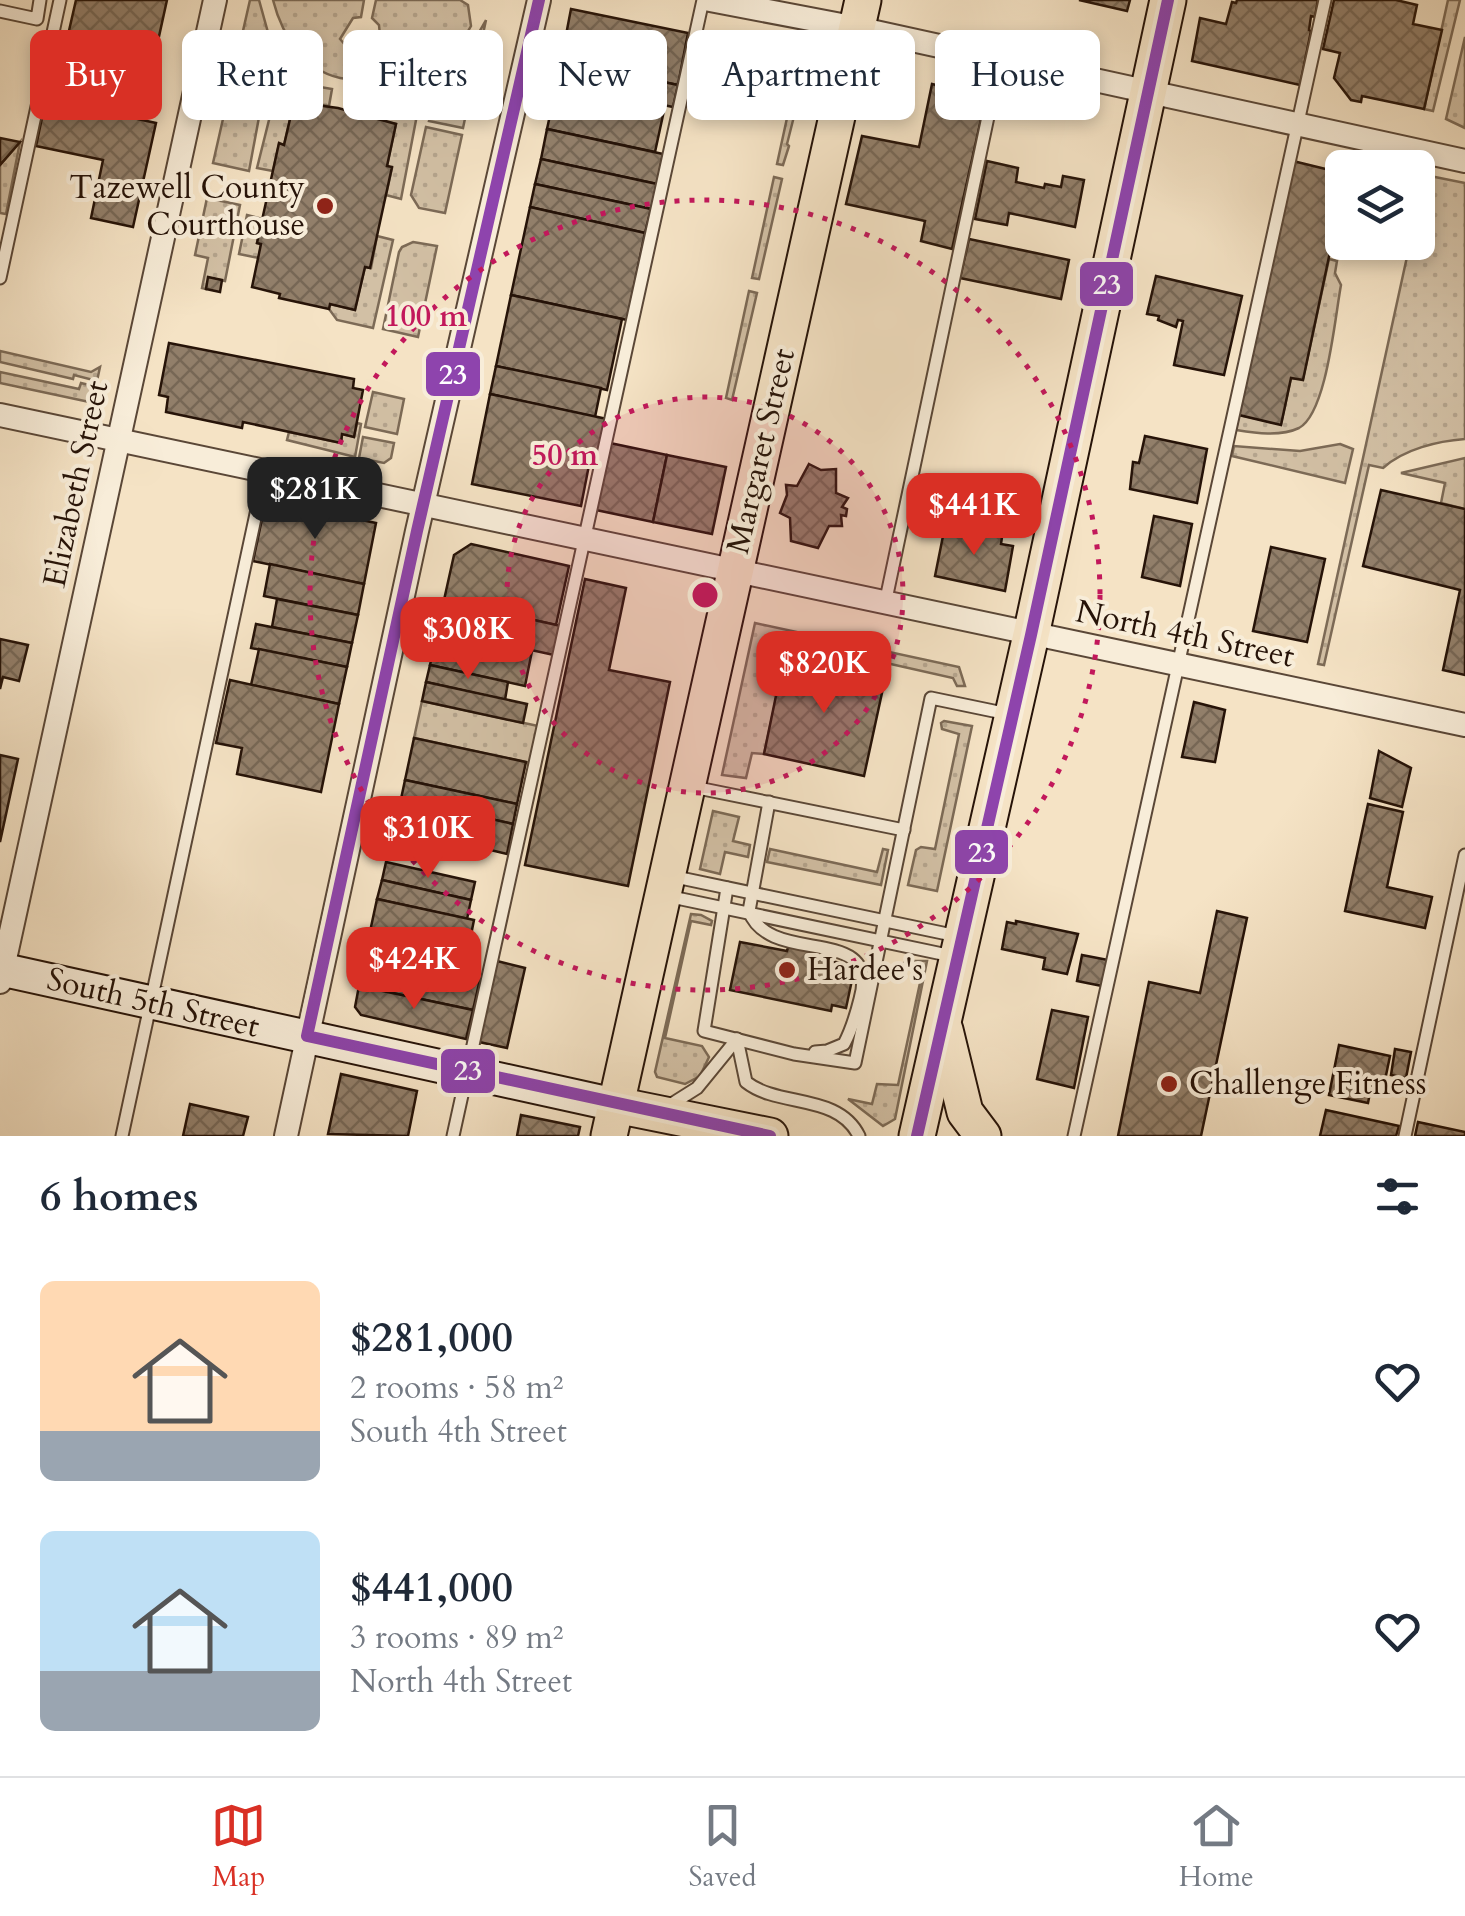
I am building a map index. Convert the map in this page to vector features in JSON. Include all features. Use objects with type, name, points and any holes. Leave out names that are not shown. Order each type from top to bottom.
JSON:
[{"type":"main road","points":[[917,1136],[1168,0]]},
{"type":"main road","name":"Margaret Street","points":[[625,1118],[664,885],[860,14]]},
{"type":"main road","name":"South 5th Street","points":[[1,974],[466,1072],[625,1118]]},
{"type":"main road","points":[[944,1018],[965,1112],[983,1136]]},
{"type":"main road","points":[[625,1118],[770,1136]]},
{"type":"street","name":"Elizabeth Street","points":[[1,974],[216,0]]},
{"type":"street","points":[[286,1136],[423,504],[539,0]]},
{"type":"street","points":[[710,0],[860,14],[935,39]]},
{"type":"street","points":[[1100,82],[1465,160]]},
{"type":"street","name":"North 4th Street","points":[[0,416],[1465,725]]},
{"type":"lane","points":[[0,11],[36,19],[40,0]]},
{"type":"lane","points":[[0,278],[60,0]]},
{"type":"lane","points":[[453,1136],[702,0]]},
{"type":"lane","points":[[1074,1136],[1325,0]]},
{"type":"lane","points":[[884,604],[987,120]]},
{"type":"lane","points":[[122,1136],[265,472]]},
{"type":"lane","points":[[727,888],[704,1031],[794,1054],[855,1063],[931,698],[1012,714]]},
{"type":"lane","points":[[686,786],[904,830]]},
{"type":"lane","points":[[768,802],[750,911],[762,932],[852,956],[862,966],[864,986],[844,1044],[827,1051],[794,1054]]},
{"type":"lane","points":[[1405,1136],[1465,855]]},
{"type":"lane","points":[[664,885],[727,888],[886,920],[958,947]]},
{"type":"lane","points":[[664,885],[724,908],[882,940],[958,947]]},
{"type":"lane","points":[[625,1118],[690,1095],[737,1039]]},
{"type":"lane","points":[[737,1039],[746,1082],[758,1091],[825,1107],[844,1116],[859,1136]]},
{"type":"shaded area","points":[[250,0],[259,0],[267,30],[243,30]]},
{"type":"shaded area","points":[[273,0],[364,0],[361,17],[353,18],[340,39],[343,78],[323,71],[323,30],[283,27]]},
{"type":"shaded area","points":[[376,0],[460,0],[468,5],[471,26],[468,30],[379,30],[372,18]]},
{"type":"shaded area","points":[[1448,0],[1460,0],[1433,111],[1424,109]]},
{"type":"shaded area","points":[[1465,37],[1465,128],[1446,119]]},
{"type":"shaded area","points":[[323,87],[332,89],[329,106],[323,105]]},
{"type":"shaded area","points":[[223,120],[258,120],[249,171],[213,163]]},
{"type":"shaded area","points":[[269,120],[290,120],[273,171],[257,168]]},
{"type":"shaded area","points":[[378,120],[416,120],[401,199],[386,195],[392,168],[387,166],[396,124]]},
{"type":"shaded area","points":[[429,120],[465,120],[463,128]]},
{"type":"shaded area","points":[[787,120],[793,120],[783,165],[777,164]]},
{"type":"shaded area","points":[[426,127],[462,135],[445,213],[419,208],[411,195]]},
{"type":"shaded area","points":[[20,142],[6,214],[0,213],[0,165]]},
{"type":"shaded area","points":[[774,177],[782,179],[759,279],[752,278]]},
{"type":"shaded area","points":[[1435,177],[1465,183],[1465,439],[1422,447],[1383,468],[1369,465],[1324,665],[1318,664],[1406,260],[1435,260]]},
{"type":"shaded area","points":[[207,198],[240,205],[225,281],[209,278],[206,289],[202,288],[208,258],[195,255]]},
{"type":"shaded area","points":[[247,215],[262,219],[257,243],[261,244],[259,258],[239,254]]},
{"type":"shaded area","points":[[377,236],[393,240],[373,328],[337,320],[330,304],[355,310],[365,267],[371,268]]},
{"type":"shaded area","points":[[413,242],[437,246],[418,337],[383,329],[399,252]]},
{"type":"shaded area","points":[[1329,260],[1337,261],[1335,273],[1341,285],[1332,340],[1323,384],[1309,419],[1284,433],[1236,430],[1239,415],[1281,424],[1291,378],[1303,379]]},
{"type":"shaded area","points":[[749,291],[757,293],[732,400],[726,398]]},
{"type":"shaded area","points":[[0,351],[91,372],[100,367],[97,381],[0,362]]},
{"type":"shaded area","points":[[0,372],[79,389],[81,383],[97,387],[94,403],[0,383]]},
{"type":"shaded area","points":[[373,392],[404,399],[397,434],[365,427]]},
{"type":"shaded area","points":[[357,423],[361,424],[355,457],[287,440],[289,432],[341,443],[342,434],[354,437]]},
{"type":"shaded area","points":[[363,437],[394,443],[391,458],[384,463],[359,458]]},
{"type":"shaded area","points":[[1340,444],[1353,449],[1345,483],[1232,456],[1234,446],[1300,451]]},
{"type":"shaded area","points":[[1465,458],[1465,509],[1441,503],[1445,483],[1401,473]]},
{"type":"shaded area","points":[[755,623],[959,667],[965,686],[957,686],[953,678],[873,660],[868,675],[785,657],[764,754],[752,753],[746,778],[722,775]]},
{"type":"shaded area","points":[[422,701],[538,726],[530,763],[414,738]]},
{"type":"shaded area","points":[[944,721],[972,726],[937,891],[908,885],[916,850],[935,849],[959,734],[942,729]]},
{"type":"shaded area","points":[[713,811],[739,817],[733,841],[750,845],[748,857],[725,852],[720,874],[700,869]]},
{"type":"shaded area","points":[[770,849],[877,872],[883,849],[888,850],[881,885],[767,862]]},
{"type":"shaded area","points":[[691,914],[712,921],[711,925],[691,921],[665,1038],[702,1046],[709,1057],[700,1076],[685,1084],[657,1077],[655,1072]]},
{"type":"shaded area","points":[[927,961],[895,1119],[883,1126],[848,1099],[872,1104],[877,1084],[898,1085],[923,969],[902,964]]},
{"type":"building","points":[[76,0],[167,0],[160,30],[69,30]]},
{"type":"building","points":[[1079,0],[1130,0],[1127,11]]},
{"type":"building","points":[[1318,0],[1315,17],[1311,16],[1300,85],[1192,61],[1200,18],[1226,24],[1232,2]]},
{"type":"building","points":[[1334,0],[1396,0],[1417,5],[1413,24],[1442,30],[1424,109],[1362,96],[1361,102],[1351,100],[1334,78],[1340,53],[1323,49]]},
{"type":"building","points":[[571,9],[687,33],[678,85],[667,83],[667,30],[567,30]]},
{"type":"building","points":[[667,83],[678,85],[673,107],[667,106]]},
{"type":"building","points":[[932,84],[935,120],[981,120],[952,249],[921,241],[925,221],[846,204],[862,136],[919,147]]},
{"type":"building","points":[[323,106],[343,109],[343,120],[396,124],[387,166],[392,167],[370,268],[365,267],[355,310],[330,304],[329,309],[279,298],[280,294],[252,287],[261,244],[257,243],[279,143],[284,145],[290,120],[323,120]]},
{"type":"building","points":[[42,120],[156,123],[133,227],[91,218],[103,160],[36,146]]},
{"type":"building","points":[[549,120],[662,120],[655,152],[547,129]]},
{"type":"building","points":[[547,129],[663,154],[657,184],[541,159]]},
{"type":"building","points":[[0,138],[20,142],[0,165]]},
{"type":"building","points":[[541,159],[657,184],[651,209],[535,184]]},
{"type":"building","points":[[987,161],[1018,168],[1016,182],[1044,188],[1045,184],[1061,187],[1063,176],[1084,180],[1075,227],[1009,213],[1007,225],[975,219]]},
{"type":"building","points":[[1293,161],[1325,169],[1325,260],[1328,260],[1303,380],[1291,378],[1281,425],[1239,415]]},
{"type":"building","points":[[535,184],[651,209],[645,233],[530,207]]},
{"type":"building","points":[[530,207],[645,233],[627,320],[511,295]]},
{"type":"building","points":[[969,239],[1069,260],[1061,299],[960,278]]},
{"type":"building","points":[[1156,276],[1242,296],[1224,375],[1174,365],[1183,321],[1178,320],[1176,327],[1158,320],[1159,316],[1147,314]]},
{"type":"building","points":[[208,277],[222,280],[220,292],[206,289]]},
{"type":"building","points":[[511,295],[622,319],[607,390],[496,366]]},
{"type":"building","points":[[169,343],[354,379],[353,388],[363,390],[354,437],[342,434],[341,443],[243,422],[242,428],[166,412],[168,397],[159,395]]},
{"type":"building","points":[[496,366],[601,388],[595,417],[490,394]]},
{"type":"building","points":[[490,394],[607,419],[598,462],[590,460],[581,506],[472,484]]},
{"type":"building","points":[[1145,436],[1207,449],[1197,503],[1130,489],[1133,462],[1139,463]]},
{"type":"building","points":[[610,443],[667,455],[653,522],[596,510]]},
{"type":"building","points":[[667,455],[726,467],[712,534],[653,522]]},
{"type":"building","points":[[809,464],[821,470],[836,469],[836,493],[848,498],[842,507],[847,509],[846,516],[841,515],[842,526],[829,526],[818,548],[791,541],[790,518],[780,513],[787,495],[786,485],[797,486]]},
{"type":"building","points":[[1381,490],[1465,509],[1465,675],[1443,670],[1460,590],[1363,566]]},
{"type":"building","points":[[266,500],[376,523],[364,584],[253,561]]},
{"type":"building","points":[[1154,516],[1192,524],[1180,586],[1142,577]]},
{"type":"building","points":[[960,524],[1002,537],[1001,544],[1013,546],[1005,591],[935,576],[944,531],[948,532],[949,526],[959,528]]},
{"type":"building","points":[[471,544],[569,566],[556,625],[444,600],[454,555]]},
{"type":"building","points":[[1271,547],[1325,559],[1307,642],[1253,631]]},
{"type":"building","points":[[270,564],[364,584],[358,615],[264,596]]},
{"type":"building","points":[[585,579],[626,588],[609,670],[670,682],[628,886],[525,865]]},
{"type":"building","points":[[277,599],[358,615],[352,643],[272,627]]},
{"type":"building","points":[[444,600],[561,626],[554,655],[438,630]]},
{"type":"building","points":[[256,624],[352,643],[347,667],[251,648]]},
{"type":"building","points":[[438,630],[532,651],[525,686],[430,665]]},
{"type":"building","points":[[0,639],[28,645],[19,681],[3,677],[0,689]]},
{"type":"building","points":[[259,649],[347,667],[339,704],[251,685]]},
{"type":"building","points":[[784,657],[885,679],[864,776],[764,754]]},
{"type":"building","points":[[430,665],[508,682],[505,700],[426,682]]},
{"type":"building","points":[[230,680],[339,704],[321,792],[237,774],[242,748],[216,743]]},
{"type":"building","points":[[426,682],[527,704],[523,723],[422,701]]},
{"type":"building","points":[[1194,702],[1225,710],[1215,762],[1182,757]]},
{"type":"building","points":[[414,738],[526,762],[517,804],[405,780]]},
{"type":"building","points":[[1379,751],[1411,768],[1402,807],[1370,798]]},
{"type":"building","points":[[0,755],[18,759],[0,842]]},
{"type":"building","points":[[405,780],[517,804],[513,824],[401,799]]},
{"type":"building","points":[[401,799],[513,824],[507,854],[395,827]]},
{"type":"building","points":[[1368,804],[1403,812],[1387,887],[1432,897],[1425,928],[1345,911]]},
{"type":"building","points":[[386,862],[475,882],[471,900],[382,880]]},
{"type":"building","points":[[382,880],[471,900],[467,919],[377,899]]},
{"type":"building","points":[[377,899],[474,920],[463,975],[365,955]]},
{"type":"building","points":[[1217,911],[1247,918],[1201,1136],[1118,1136],[1149,982],[1200,993]]},
{"type":"building","points":[[1007,922],[1078,934],[1067,974],[1043,969],[1045,958],[1002,949]]},
{"type":"building","name":"Hardee's","points":[[740,942],[787,951],[789,944],[811,949],[810,957],[841,963],[838,977],[852,980],[846,1008],[832,1005],[831,1011],[730,990]]},
{"type":"building","points":[[365,955],[480,979],[473,1010],[359,986]]},
{"type":"building","points":[[1082,955],[1108,960],[1102,986],[1077,981]]},
{"type":"building","points":[[497,961],[525,968],[507,1048],[479,1042]]},
{"type":"building","points":[[359,986],[473,1010],[466,1039],[361,1015],[355,1007]]},
{"type":"building","points":[[1052,1010],[1088,1017],[1074,1088],[1037,1079]]},
{"type":"building","points":[[1339,1045],[1390,1056],[1384,1085],[1372,1082],[1368,1103],[1329,1095]]},
{"type":"building","points":[[1395,1049],[1411,1052],[1406,1078],[1391,1075]]},
{"type":"building","points":[[341,1074],[417,1091],[408,1136],[328,1134]]},
{"type":"building","points":[[190,1104],[248,1117],[243,1136],[183,1136]]},
{"type":"building","points":[[1326,1110],[1399,1126],[1396,1136],[1320,1136]]},
{"type":"building","points":[[521,1115],[580,1127],[578,1136],[517,1136]]},
{"type":"building","points":[[1418,1122],[1465,1132],[1465,1136],[1415,1136]]},
{"type":"transit line","name":"23","points":[[539,0],[417,531],[307,1036],[770,1136]]},
{"type":"transit line","name":"23","points":[[917,1136],[1031,635],[1168,0]]},
{"type":"place","name":"Tazewell County Courthouse","points":[[325,206]]},
{"type":"place","name":"Hardee's","points":[[787,970]]},
{"type":"place","name":"Challenge Fitness","points":[[1169,1084]]}]
